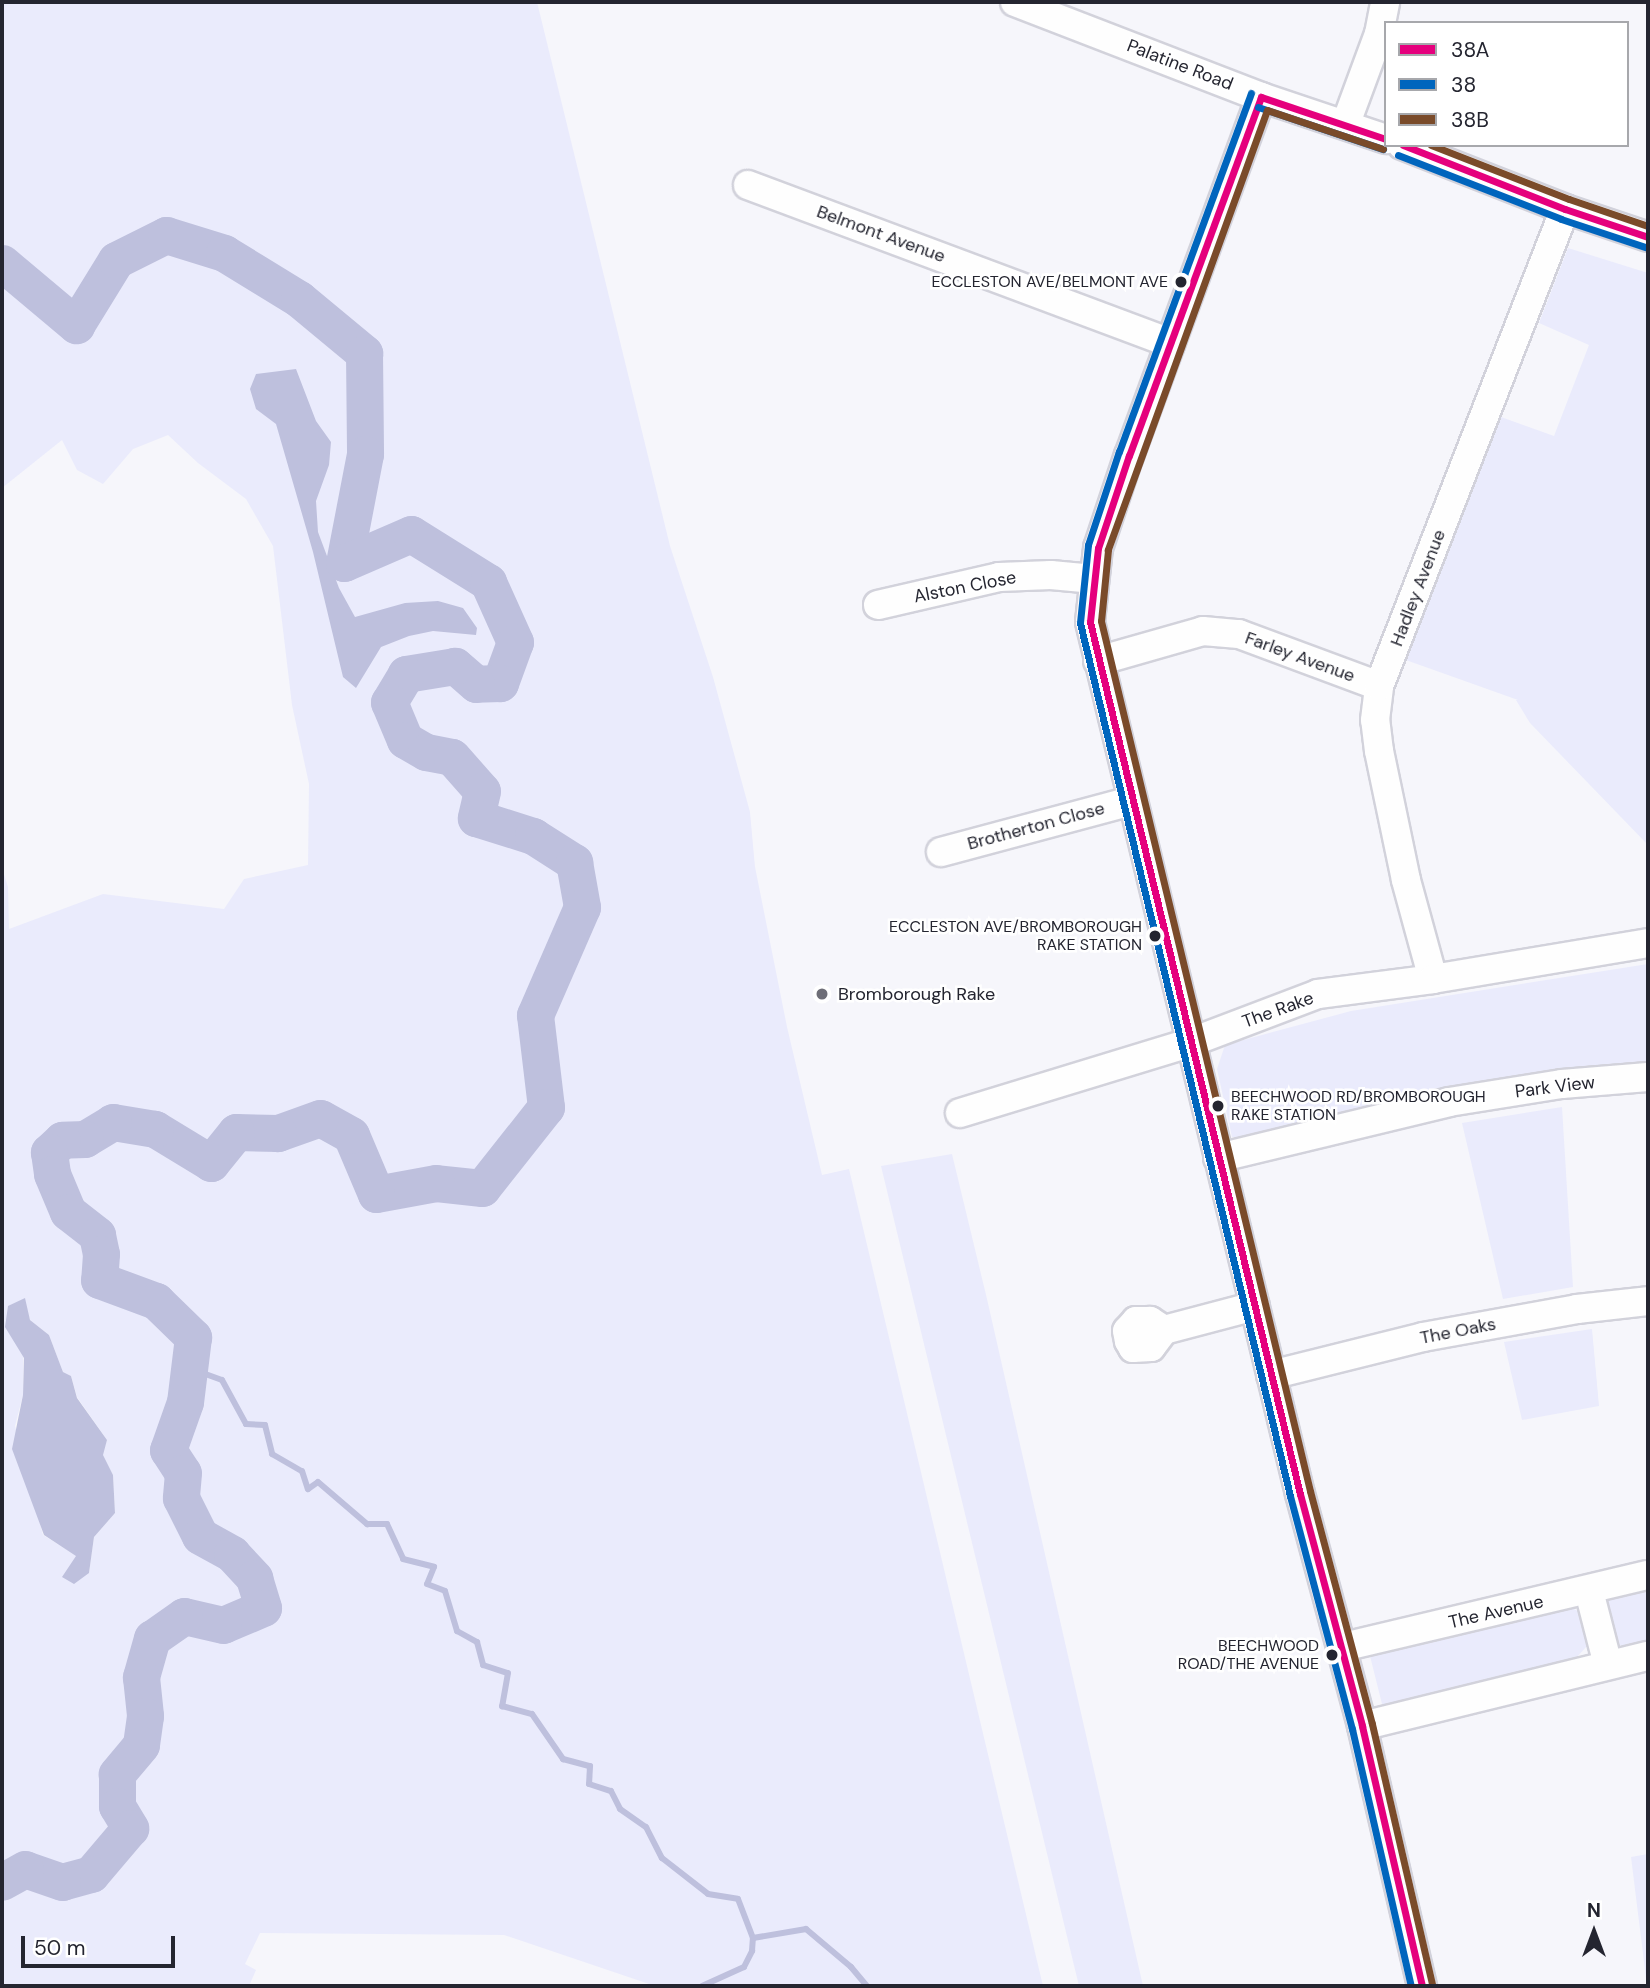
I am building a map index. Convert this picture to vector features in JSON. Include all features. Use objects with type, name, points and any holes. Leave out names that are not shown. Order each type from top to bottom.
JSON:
[{"type":"street","name":"Palatine Road","points":[[1015,2],[1261,97],[1346,123],[1384,138]]},
{"type":"street","points":[[1346,123],[1380,34],[1385,2]]},
{"type":"street","points":[[1261,97],[1098,548],[1090,622],[1131,801],[1164,925],[1189,1043],[1300,1494],[1343,1647],[1422,1986]]},
{"type":"street","points":[[1407,147],[1564,209],[1648,237]]},
{"type":"street","name":"Belmont Avenue","points":[[748,185],[783,209],[1170,343]]},
{"type":"street","name":"Hadley Avenue","points":[[1433,979],[1406,880],[1379,751],[1375,720],[1379,686],[1564,209]]},
{"type":"street","name":"Alston Close","points":[[878,605],[999,577],[1051,575],[1094,579]]},
{"type":"street","name":"Farley Avenue","points":[[1098,661],[1203,631],[1239,634],[1379,686]]},
{"type":"street","name":"Brotherton Close","points":[[941,852],[1131,801]]},
{"type":"street","name":"The Rake","points":[[960,1113],[1189,1043],[1318,994],[1433,979],[1648,943]]},
{"type":"street","name":"Park View","points":[[1218,1158],[1449,1102],[1562,1084],[1648,1077]]},
{"type":"street","name":"The Oaks","points":[[1271,1375],[1423,1337],[1577,1309],[1648,1301]]},
{"type":"street","points":[[1164,1329],[1255,1306]]},
{"type":"street","name":"The Avenue","points":[[1343,1647],[1648,1575]]},
{"type":"street","points":[[1589,1591],[1608,1665]]},
{"type":"street","points":[[1362,1726],[1648,1656]]},
{"type":"shaded area","points":[[2,2],[537,2],[670,546],[713,677],[750,812],[755,867],[787,1027],[822,1175],[849,1169],[1043,1986],[655,1986],[504,1935],[260,1933],[245,1964],[256,1970],[249,1986],[2,1986],[2,868],[8,887],[9,929],[103,894],[224,909],[244,879],[308,865],[309,784],[292,705],[273,546],[246,499],[198,463],[168,435],[133,449],[103,484],[77,470],[62,440],[2,488]],"holes":[[[24,1298],[30,1320],[49,1335],[63,1372],[71,1376],[77,1397],[107,1440],[102,1455],[113,1475],[115,1513],[94,1537],[89,1573],[77,1556],[43,1535],[15,1426],[23,1395]]]},
{"type":"shaded area","points":[[1568,248],[1648,273],[1648,845],[1530,723],[1518,700],[1403,659],[1501,417],[1554,436],[1589,345],[1539,323]]},
{"type":"shaded area","points":[[1648,964],[1648,1067],[1246,1138],[1232,1137],[1217,1069],[1225,1045],[1351,1011]]},
{"type":"shaded area","points":[[1562,1107],[1573,1287],[1503,1299],[1462,1123]]},
{"type":"shaded area","points":[[952,1154],[1143,1986],[1079,1986],[881,1166]]},
{"type":"shaded area","points":[[1592,1329],[1599,1406],[1522,1420],[1504,1342]]},
{"type":"shaded area","points":[[1648,1582],[1648,1644],[1634,1648],[1619,1645],[1611,1638],[1603,1610],[1609,1598]]},
{"type":"shaded area","points":[[1563,1603],[1583,1614],[1590,1643],[1573,1661],[1391,1707],[1382,1704],[1369,1652]]},
{"type":"shaded area","points":[[1648,1854],[1648,1986],[1647,1986],[1631,1857]]},
{"type":"water","points":[[296,369],[316,421],[331,442],[329,465],[316,501],[318,532],[339,588],[355,617],[405,603],[438,601],[463,608],[477,628],[476,635],[433,631],[409,636],[381,647],[356,688],[343,677],[313,552],[276,424],[256,409],[250,389],[256,374]]},
{"type":"water","points":[[25,1298],[30,1320],[49,1335],[63,1372],[71,1376],[77,1398],[107,1440],[103,1455],[113,1475],[115,1513],[94,1537],[89,1573],[74,1584],[62,1577],[76,1556],[44,1535],[12,1449],[23,1395],[24,1358],[5,1327],[8,1306]]},
{"type":"waterway","points":[[2,263],[76,325],[116,260],[166,235],[224,253],[299,299],[364,353],[365,454],[344,563],[411,534],[488,582],[515,642],[500,683],[476,684],[455,666],[406,674],[389,702],[405,740],[426,752],[452,757],[482,791],[476,818],[533,836],[574,862],[582,907],[535,1015],[546,1107],[482,1188],[436,1183],[376,1194],[351,1135],[320,1118],[278,1133],[236,1132],[211,1163],[155,1129],[113,1122],[85,1139],[62,1140],[49,1152],[52,1174],[68,1212],[97,1235],[101,1254],[99,1280],[156,1301],[193,1337],[185,1402],[168,1450],[183,1473],[181,1498],[200,1536],[232,1554],[254,1578],[263,1608],[223,1625],[184,1616],[152,1638],[141,1677],[145,1716],[141,1745],[117,1774],[117,1806],[130,1828],[91,1874],[62,1882],[25,1869],[2,1882]]},
{"type":"waterway","points":[[189,1368],[222,1380],[246,1424],[265,1425],[272,1454],[302,1471],[308,1489],[318,1482],[367,1524],[387,1524],[403,1559],[434,1567],[427,1584],[445,1591],[457,1631],[477,1642],[483,1665],[508,1673],[502,1706],[532,1714],[563,1759],[590,1766],[589,1784],[611,1791],[620,1809],[646,1827],[662,1858],[708,1894],[738,1899],[753,1938],[806,1929],[851,1967],[867,1986]]},
{"type":"waterway","points":[[702,1986],[744,1967],[752,1951],[753,1938]]},
{"type":"transit line","name":"38","points":[[1251,93],[1119,451],[1088,545],[1080,623],[1290,1496],[1352,1729],[1411,1986]]},
{"type":"transit line","name":"38A","points":[[1261,97],[1129,455],[1098,548],[1090,622],[1300,1494],[1362,1726],[1422,1986]]},
{"type":"transit line","name":"38A","points":[[1261,97],[1384,138]]},
{"type":"transit line","name":"38","points":[[1258,107],[1383,149]]},
{"type":"transit line","name":"38B","points":[[1383,149],[1267,110],[1108,550],[1101,621],[1310,1491],[1372,1724],[1432,1984]]},
{"type":"transit line","name":"38A","points":[[1408,147],[1565,209],[1648,237]]},
{"type":"transit line","name":"38B","points":[[1436,147],[1569,199],[1648,226]]},
{"type":"transit line","name":"38","points":[[1398,155],[1561,219],[1645,247]]},
{"type":"place","name":"ECCLESTON AVE/BELMONT AVE","points":[[1181,282]]},
{"type":"place","name":"ECCLESTON AVE/BROMBOROUGH RAKE STATION","points":[[1155,936]]},
{"type":"place","name":"Bromborough Rake","points":[[822,994]]},
{"type":"place","name":"BEECHWOOD RD/BROMBOROUGH RAKE STATION","points":[[1218,1106]]},
{"type":"place","name":"BEECHWOOD ROAD/THE AVENUE","points":[[1332,1655]]}]
